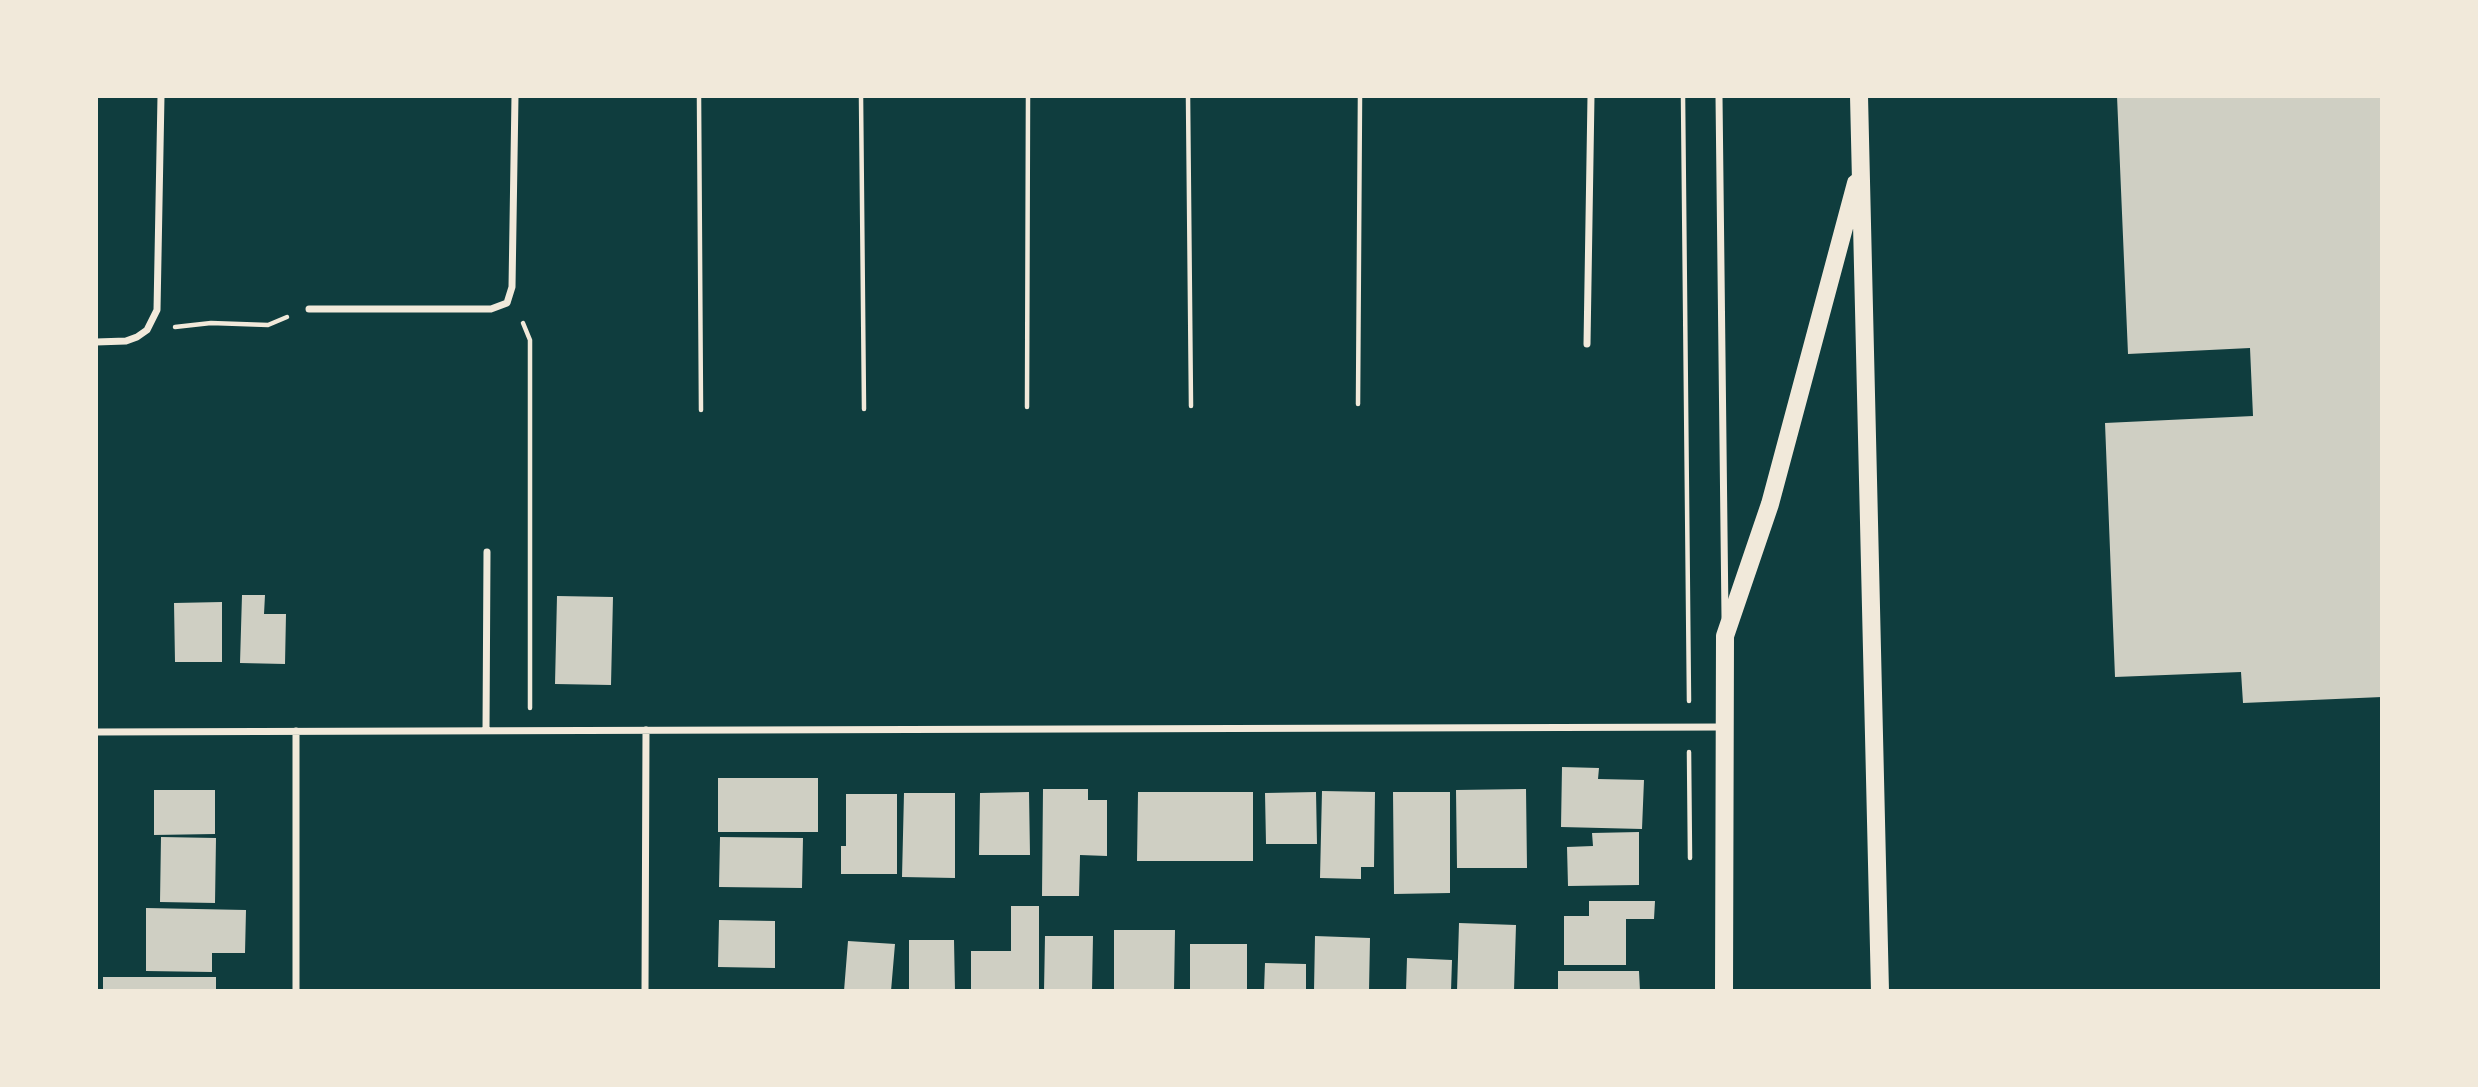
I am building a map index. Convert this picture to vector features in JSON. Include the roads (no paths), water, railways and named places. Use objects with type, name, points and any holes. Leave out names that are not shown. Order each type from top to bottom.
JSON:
[{"type":"main road","points":[[1859,96],[1880,991]]},
{"type":"main road","points":[[1724,991],[1725,636],[1770,504],[1861,163]]},
{"type":"street","points":[[96,342],[126,341],[147,330],[157,310],[160,96]]},
{"type":"street","points":[[309,309],[491,309],[507,303],[512,287],[515,96]]},
{"type":"street","points":[[1587,344],[1591,96]]},
{"type":"street","points":[[1720,96],[1725,636]]},
{"type":"street","points":[[486,731],[487,552]]},
{"type":"street","points":[[96,732],[1723,727]]},
{"type":"street","points":[[645,991],[646,730]]},
{"type":"street","points":[[296,732],[296,991]]}]
